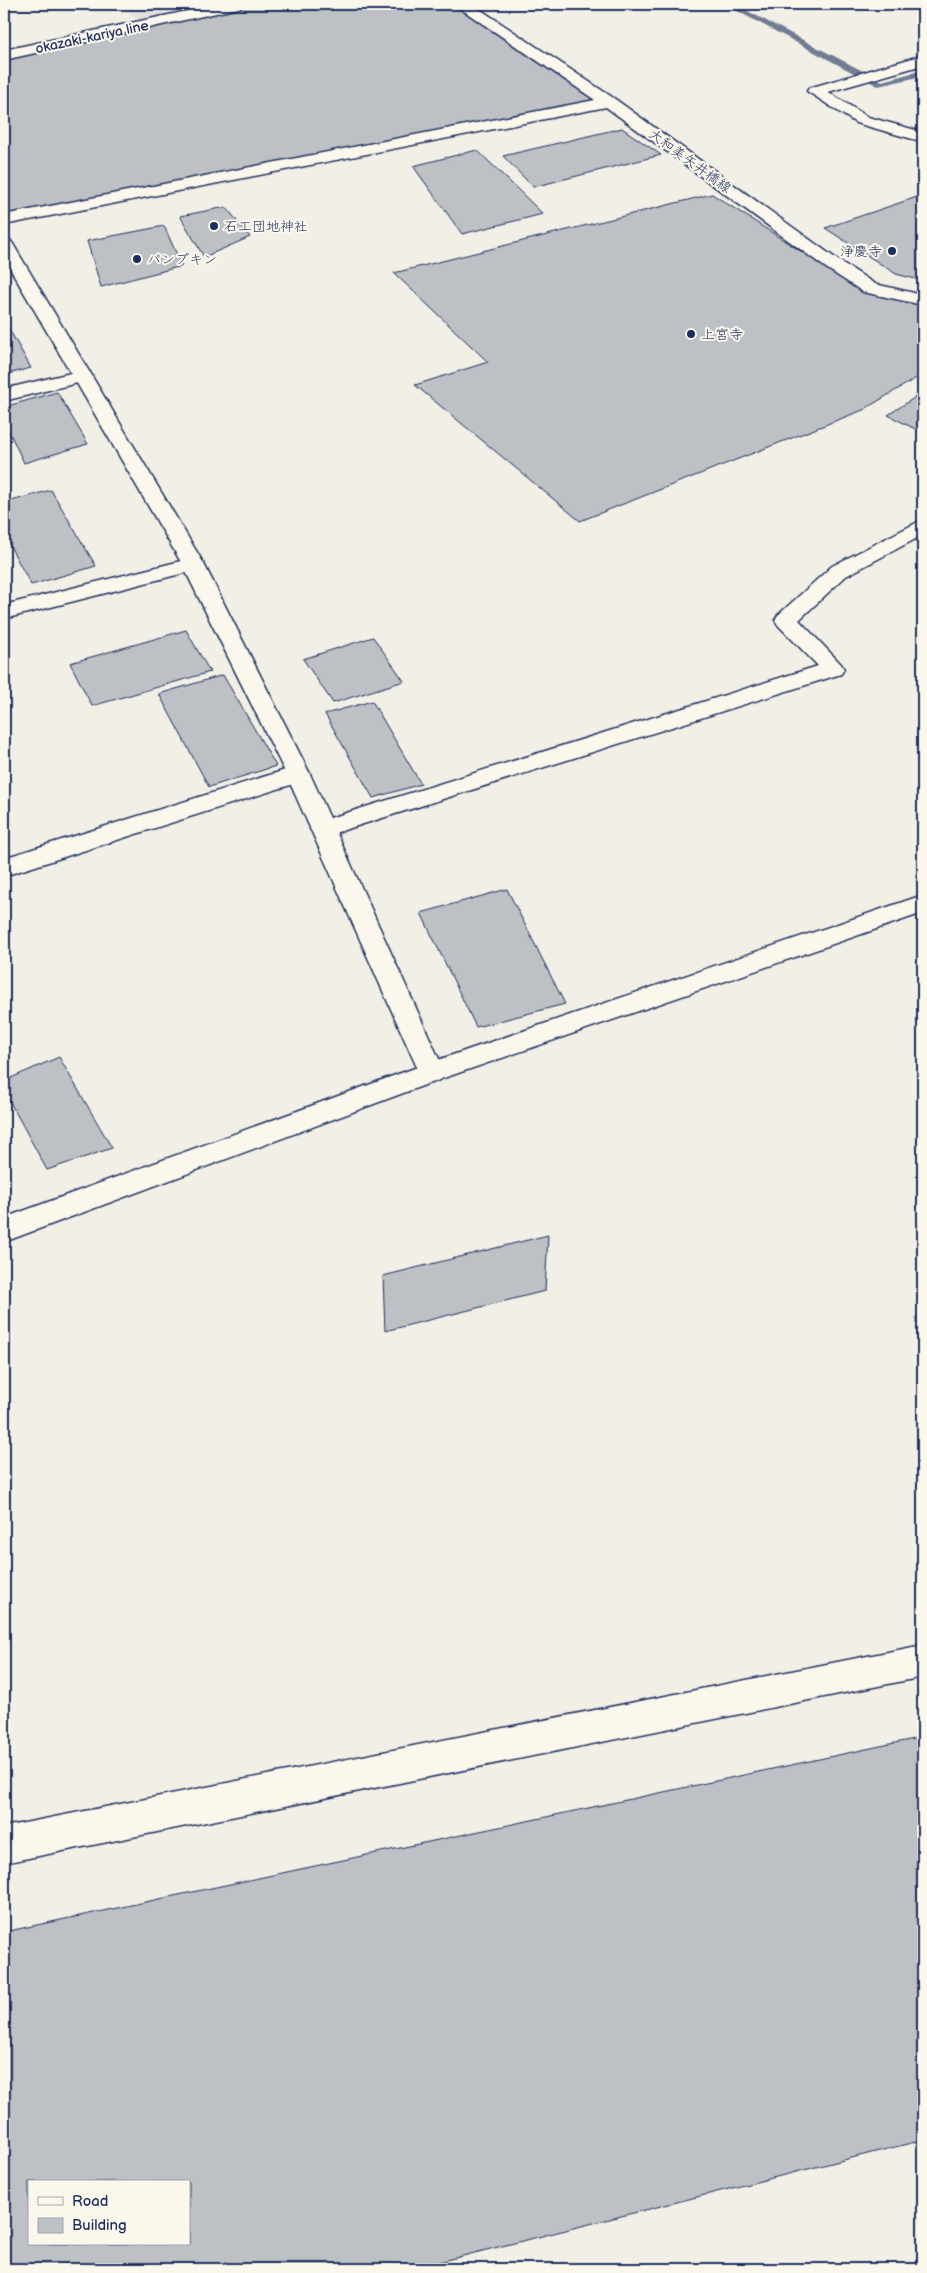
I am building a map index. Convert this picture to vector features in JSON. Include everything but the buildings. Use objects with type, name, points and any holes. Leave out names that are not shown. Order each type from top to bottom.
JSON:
[{"type":"street","name":"okazaki-kariya line","points":[[4,55],[239,4]]},
{"type":"street","name":"大和美矢井橋線","points":[[463,4],[610,102],[824,258],[869,288],[923,300]]},
{"type":"street","points":[[923,60],[814,91],[862,120],[923,137]]},
{"type":"street","points":[[4,220],[610,102]]},
{"type":"street","points":[[4,244],[193,564],[298,774],[432,1072]]},
{"type":"street","points":[[4,395],[83,376]]},
{"type":"street","points":[[322,829],[833,669],[786,620],[839,571],[923,527]]},
{"type":"street","points":[[4,612],[193,564]]},
{"type":"street","points":[[4,867],[298,774]]},
{"type":"street","points":[[4,1230],[432,1072],[923,904]]},
{"type":"street","points":[[4,1845],[923,1661]]},
{"type":"shaded area","points":[[122,4],[239,4],[143,26]]},
{"type":"waterway","points":[[728,4],[881,84],[923,73]]},
{"type":"place","name":"石工団地神社","points":[[214,226]]},
{"type":"place","name":"浄慶寺","points":[[892,251]]},
{"type":"place","name":"パンプキン","points":[[137,259]]},
{"type":"place","name":"上宮寺","points":[[691,334]]}]
